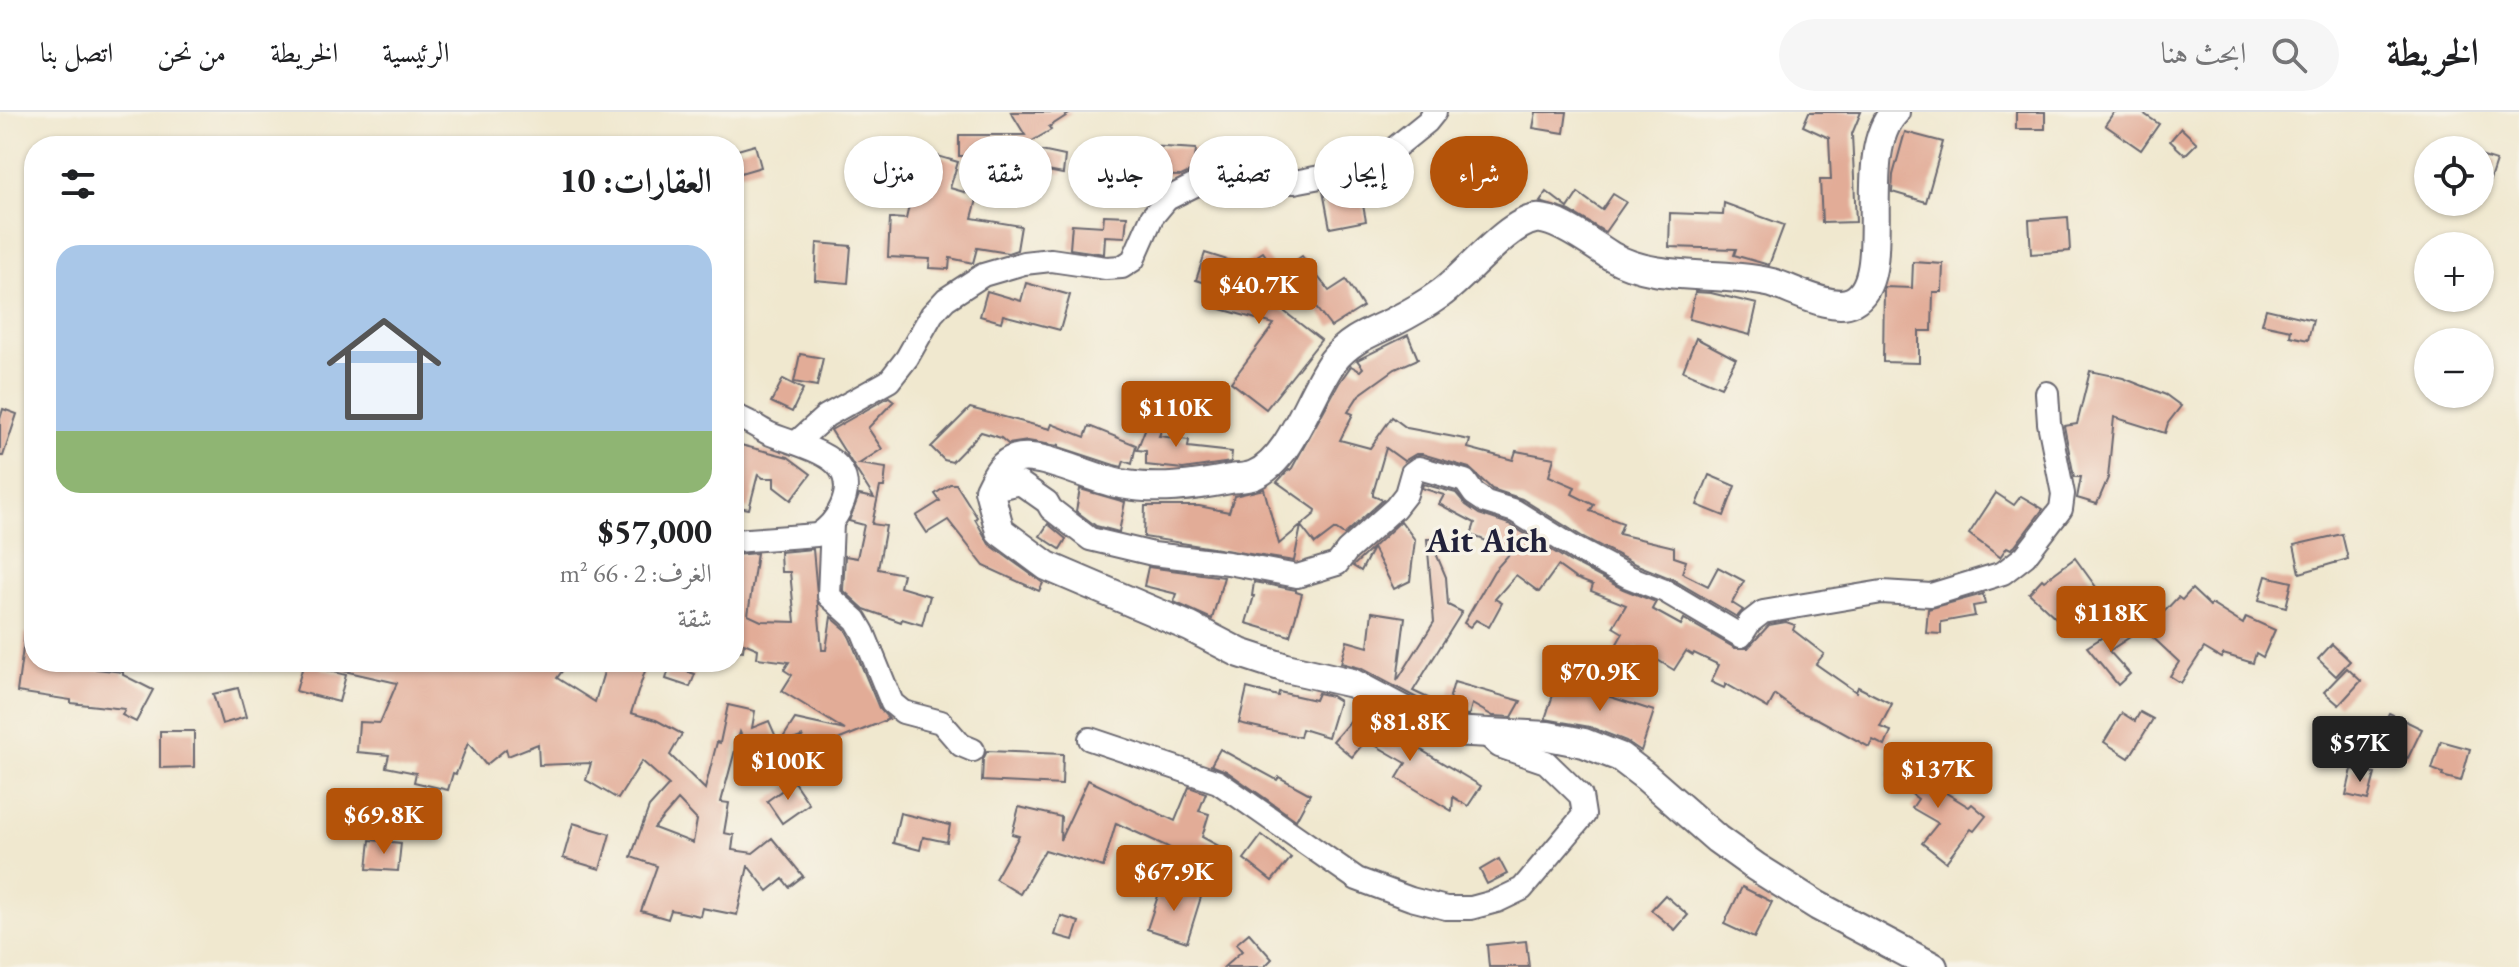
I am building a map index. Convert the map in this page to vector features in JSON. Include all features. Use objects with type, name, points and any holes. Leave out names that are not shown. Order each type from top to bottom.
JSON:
[{"type":"main road","points":[[1895,112],[1879,139],[1875,173],[1874,263],[1867,287],[1850,303],[1836,304],[1773,283],[1734,276],[1643,270],[1616,259],[1556,222],[1534,219],[1515,227],[1439,295],[1346,346],[1331,363],[1285,446],[1255,475],[1176,487],[1121,484],[1032,457],[1016,458],[1004,465],[989,490],[1000,531],[1047,566],[1190,627],[1240,653],[1286,668],[1352,683],[1427,723],[1450,731],[1548,736],[1584,743],[1620,757],[1717,839],[1756,867],[1818,906],[1933,967]]},
{"type":"street","points":[[796,443],[826,416],[889,381],[907,358],[932,314],[946,299],[983,275],[1024,263],[1051,260],[1106,268],[1122,267],[1133,260],[1152,217],[1167,199],[1197,184],[1222,179],[1294,182],[1357,170],[1391,151],[1435,112]]},
{"type":"street","points":[[989,490],[1020,483],[1090,539],[1153,554],[1228,563],[1297,576],[1337,564],[1347,551],[1395,508],[1406,494],[1412,473],[1419,468],[1429,469],[1465,481],[1474,494],[1486,502],[1515,511],[1552,536],[1629,577],[1665,591],[1741,636],[1750,622],[1763,612],[1882,592],[1931,595],[2003,573],[2025,556],[2061,509],[2063,494],[2049,423],[2047,393]]},
{"type":"street","points":[[744,420],[826,457],[841,469],[845,485],[841,510],[829,529],[817,535],[744,540]]},
{"type":"street","points":[[832,523],[829,596],[856,620],[892,703],[903,712],[941,722],[961,745],[973,750]]},
{"type":"street","points":[[1090,739],[1218,782],[1357,879],[1446,908],[1471,908],[1497,901],[1522,889],[1584,815],[1581,796],[1546,762],[1499,746],[1487,735]]},
{"type":"building","points":[[1011,112],[1072,112],[1041,136],[959,136],[959,135],[1025,135]]},
{"type":"building","points":[[1536,112],[1567,112],[1564,133],[1533,128]]},
{"type":"building","points":[[1809,112],[1861,112],[1852,134],[1856,222],[1822,223],[1820,180],[1831,180],[1829,138],[1803,126]]},
{"type":"building","points":[[2016,112],[2045,112],[2045,129],[2016,129]]},
{"type":"building","points":[[2114,112],[2141,112],[2159,124],[2141,150],[2105,125]]},
{"type":"building","points":[[2181,128],[2197,143],[2185,155],[2170,141]]},
{"type":"building","points":[[1905,132],[1943,142],[1926,202],[1892,192],[1893,175]]},
{"type":"building","points":[[755,145],[761,167],[744,172],[744,148]]},
{"type":"building","points":[[1173,148],[1189,149],[1189,172],[1173,176]]},
{"type":"building","points":[[1052,153],[1065,156],[1063,174],[1052,172]]},
{"type":"building","points":[[943,158],[958,162],[950,188],[959,191],[959,208],[975,208],[972,218],[1021,226],[1017,250],[1008,253],[977,248],[973,263],[950,258],[949,269],[929,268],[930,259],[888,257],[890,218],[906,219],[909,208],[943,208]]},
{"type":"building","points":[[1547,192],[1568,208],[1578,193],[1602,210],[1613,194],[1626,202],[1605,232],[1570,211],[1540,202]]},
{"type":"building","points":[[1724,203],[1784,225],[1769,265],[1734,255],[1736,249],[1669,247],[1670,213],[1723,215]]},
{"type":"building","points":[[1326,208],[1364,208],[1366,221],[1330,228]]},
{"type":"building","points":[[1104,215],[1127,216],[1125,237],[1105,236],[1104,254],[1070,249],[1072,224],[1103,226]]},
{"type":"building","points":[[2068,217],[2070,251],[2031,254],[2029,220]]},
{"type":"building","points":[[817,243],[851,246],[848,283],[815,280]]},
{"type":"building","points":[[1263,252],[1274,268],[1245,288],[1274,296],[1272,302],[1321,340],[1266,409],[1231,382],[1274,324],[1207,305],[1213,285],[1196,280],[1205,253],[1243,265]]},
{"type":"building","points":[[1302,256],[1329,291],[1346,280],[1363,307],[1331,327],[1285,268]]},
{"type":"building","points":[[1913,262],[1943,264],[1942,292],[1933,292],[1932,331],[1919,331],[1919,363],[1883,362],[1884,287],[1912,288]]},
{"type":"building","points":[[1026,283],[1070,295],[1060,330],[1003,315],[1001,322],[980,316],[987,291],[1021,301]]},
{"type":"building","points":[[1695,292],[1757,304],[1750,335],[1689,319]]},
{"type":"building","points":[[2266,309],[2313,320],[2308,340],[2290,336],[2291,330],[2262,324]]},
{"type":"building","points":[[1408,335],[1418,359],[1395,369],[1359,395],[1348,412],[1353,414],[1340,440],[1370,448],[1392,417],[1407,428],[1470,440],[1468,448],[1513,460],[1516,451],[1554,458],[1549,476],[1575,487],[1572,494],[1594,505],[1590,511],[1623,523],[1619,534],[1674,547],[1674,557],[1686,561],[1682,573],[1708,586],[1718,567],[1744,581],[1732,603],[1743,610],[1737,617],[1672,579],[1583,537],[1522,499],[1492,489],[1469,468],[1422,454],[1404,461],[1386,448],[1373,493],[1373,496],[1383,500],[1344,535],[1335,529],[1315,544],[1301,526],[1294,561],[1144,537],[1145,506],[1199,506],[1229,512],[1234,496],[1264,489],[1279,544],[1316,510],[1277,482],[1291,470],[1351,366],[1360,371],[1363,368],[1357,360]]},
{"type":"building","points":[[1696,338],[1736,359],[1721,387],[1683,371]]},
{"type":"building","points":[[800,354],[823,358],[817,386],[794,382]]},
{"type":"building","points":[[2090,371],[2123,378],[2166,395],[2181,406],[2168,423],[2165,433],[2114,417],[2108,478],[2097,504],[2077,498],[2081,477],[2074,477],[2064,426],[2077,424]]},
{"type":"building","points":[[783,379],[803,389],[792,412],[771,402]]},
{"type":"building","points":[[889,397],[894,401],[868,428],[882,449],[859,464],[886,468],[884,487],[880,487],[872,524],[886,526],[878,569],[903,574],[900,587],[930,596],[922,625],[902,619],[901,622],[864,609],[843,590],[845,556],[857,558],[864,525],[849,521],[859,495],[874,498],[831,430]]},
{"type":"building","points":[[970,408],[1050,429],[1052,424],[1085,437],[1089,426],[1136,445],[1132,464],[1124,461],[1122,467],[1114,465],[1059,447],[1059,444],[1028,441],[1008,444],[1001,438],[981,432],[952,462],[944,460],[931,447]]},
{"type":"building","points":[[3,409],[17,414],[3,456],[0,456],[0,419]]},
{"type":"building","points":[[1152,412],[1167,417],[1159,436],[1189,440],[1188,447],[1232,452],[1231,462],[1183,469],[1146,465],[1146,451],[1137,450]]},
{"type":"building","points":[[744,446],[788,457],[811,474],[791,500],[774,487],[774,478],[763,478],[758,474],[749,509],[744,508]]},
{"type":"building","points":[[1709,475],[1735,486],[1724,516],[1697,505]]},
{"type":"building","points":[[950,484],[956,484],[977,517],[975,519],[989,544],[1043,583],[1039,591],[984,566],[948,520],[927,533],[916,516],[940,501],[935,494]]},
{"type":"building","points":[[1423,484],[1456,493],[1479,514],[1509,524],[1569,561],[1656,602],[1652,609],[1681,625],[1684,619],[1735,648],[1748,648],[1769,625],[1786,622],[1795,625],[1793,630],[1824,654],[1816,664],[1856,692],[1858,687],[1892,704],[1880,727],[1891,731],[1885,746],[1873,740],[1869,747],[1797,711],[1775,695],[1768,708],[1726,684],[1724,688],[1711,682],[1719,665],[1694,653],[1686,651],[1674,670],[1636,647],[1631,656],[1615,647],[1623,633],[1613,627],[1626,605],[1591,591],[1593,585],[1575,578],[1558,566],[1539,592],[1516,575],[1495,599],[1502,603],[1489,627],[1476,620],[1470,627],[1464,623],[1494,571],[1512,551],[1471,535],[1475,523],[1439,504],[1444,495],[1422,488]]},
{"type":"building","points":[[1080,489],[1125,502],[1119,532],[1096,526],[1076,511]]},
{"type":"building","points":[[1996,493],[2014,505],[2021,496],[2043,509],[2015,546],[2011,549],[2007,547],[2000,557],[1969,534]]},
{"type":"building","points":[[1401,521],[1415,540],[1410,581],[1394,589],[1373,548],[1361,571],[1353,566]]},
{"type":"building","points":[[1048,524],[1066,539],[1060,549],[1040,536]]},
{"type":"building","points":[[2342,534],[2348,559],[2300,573],[2294,545]]},
{"type":"building","points":[[1427,539],[1430,539],[1446,577],[1448,605],[1462,612],[1413,691],[1447,707],[1454,682],[1521,701],[1512,717],[1493,716],[1472,704],[1469,715],[1453,714],[1360,668],[1341,663],[1347,641],[1368,647],[1372,612],[1405,617],[1397,681],[1434,622]]},
{"type":"building","points":[[813,549],[822,650],[826,650],[831,617],[845,629],[879,708],[889,719],[835,741],[840,748],[817,762],[819,766],[791,783],[775,770],[803,736],[751,757],[740,732],[721,802],[729,803],[724,833],[734,835],[732,850],[753,853],[772,838],[803,876],[789,887],[783,879],[768,891],[748,866],[737,915],[702,908],[700,916],[671,910],[668,919],[641,911],[657,866],[631,857],[649,807],[669,785],[642,761],[618,799],[586,780],[591,763],[539,765],[538,744],[508,756],[506,749],[486,765],[468,743],[448,790],[414,782],[416,773],[386,767],[389,755],[357,752],[359,722],[380,723],[397,683],[349,672],[562,672],[557,678],[595,702],[604,672],[645,672],[631,713],[656,720],[682,734],[670,755],[705,789],[728,705],[755,711],[752,728],[769,721],[779,744],[795,719],[845,730],[782,691],[792,675],[784,670],[789,662],[757,658],[758,649],[744,643],[744,554],[757,553],[748,615],[761,621],[795,622],[790,572],[781,572],[780,552]],"holes":[[[678,800],[697,820],[693,843],[654,828]]]},
{"type":"building","points":[[2075,558],[2096,587],[2083,597],[2080,593],[2056,618],[2029,593],[2042,579],[2044,581]]},
{"type":"building","points":[[1148,567],[1224,577],[1212,619],[1174,602],[1177,594],[1144,586]]},
{"type":"building","points":[[2266,576],[2292,582],[2286,607],[2259,600]]},
{"type":"building","points":[[1254,582],[1296,590],[1302,594],[1290,636],[1246,623],[1254,596]]},
{"type":"building","points":[[2192,589],[2210,606],[2243,624],[2246,617],[2275,630],[2263,657],[2256,653],[2253,663],[2223,654],[2221,658],[2204,648],[2181,683],[2170,676],[2179,662],[2146,631],[2178,597],[2182,600]]},
{"type":"building","points":[[1983,594],[1985,604],[1973,606],[1975,616],[1941,622],[1941,634],[1926,633],[1928,609]]},
{"type":"building","points":[[2122,625],[2130,637],[2109,651],[2130,674],[2118,685],[2087,647]]},
{"type":"building","points":[[24,640],[24,672],[123,672],[123,675],[153,690],[136,722],[122,715],[125,709],[71,703],[71,700],[17,692]]},
{"type":"building","points":[[2332,644],[2350,661],[2336,676],[2318,659]]},
{"type":"building","points":[[2347,668],[2361,681],[2339,705],[2324,692]]},
{"type":"building","points":[[301,672],[346,675],[339,702],[296,691]]},
{"type":"building","points":[[668,672],[695,674],[690,687],[666,679]]},
{"type":"building","points":[[1558,680],[1654,711],[1641,751],[1626,741],[1590,727],[1545,719]]},
{"type":"building","points":[[238,688],[246,717],[222,724],[213,694]]},
{"type":"building","points":[[1247,688],[1278,696],[1279,692],[1315,700],[1318,693],[1331,696],[1339,701],[1328,737],[1302,729],[1300,737],[1239,723]]},
{"type":"building","points":[[1358,712],[1481,786],[1468,806],[1453,797],[1452,811],[1397,778],[1406,763],[1366,740],[1352,757],[1333,741]]},
{"type":"building","points":[[2140,712],[2153,719],[2129,758],[2104,742],[2122,713],[2135,721]]},
{"type":"building","points":[[2389,713],[2422,729],[2408,758],[2375,742]]},
{"type":"building","points":[[160,731],[194,731],[194,767],[160,768]]},
{"type":"building","points":[[2441,741],[2470,749],[2461,781],[2442,776],[2443,773],[2432,769]]},
{"type":"building","points":[[1220,749],[1310,794],[1296,820],[1226,771],[1211,765]]},
{"type":"building","points":[[987,751],[1063,754],[1062,785],[982,781],[983,759]]},
{"type":"building","points":[[1904,755],[1919,767],[1914,773],[1969,807],[1972,804],[1986,816],[1974,831],[1971,829],[1946,862],[1922,843],[1938,823],[1912,808],[1918,799],[1888,775]]},
{"type":"building","points":[[2352,769],[2375,774],[2368,800],[2346,795]]},
{"type":"building","points":[[1088,780],[1175,821],[1189,787],[1206,793],[1199,811],[1209,814],[1202,837],[1230,852],[1217,875],[1166,846],[1116,823],[1103,867],[1045,850],[1020,894],[995,879],[1019,836],[1012,834],[1019,807],[1061,817],[1060,840]]},
{"type":"building","points":[[794,782],[809,804],[782,823],[767,801]]},
{"type":"building","points":[[900,813],[950,825],[947,842],[923,837],[920,850],[893,843]]},
{"type":"building","points":[[573,823],[610,834],[600,869],[563,858]]},
{"type":"building","points":[[1262,835],[1291,858],[1272,881],[1244,859]]},
{"type":"building","points":[[370,840],[401,843],[398,871],[367,869]]},
{"type":"building","points":[[1499,859],[1507,874],[1487,884],[1480,870]]},
{"type":"building","points":[[1162,884],[1201,897],[1187,942],[1147,929]]},
{"type":"building","points":[[1742,887],[1772,902],[1754,938],[1724,924]]},
{"type":"building","points":[[1665,895],[1688,915],[1675,930],[1651,910]]},
{"type":"building","points":[[1061,916],[1079,922],[1073,940],[1055,935]]},
{"type":"building","points":[[1249,933],[1272,959],[1264,967],[1224,967],[1242,951],[1236,944]]},
{"type":"building","points":[[1526,941],[1529,967],[1489,967],[1487,945]]},
{"type":"district","name":"Ait Aich","points":[[1487,540]]}]
